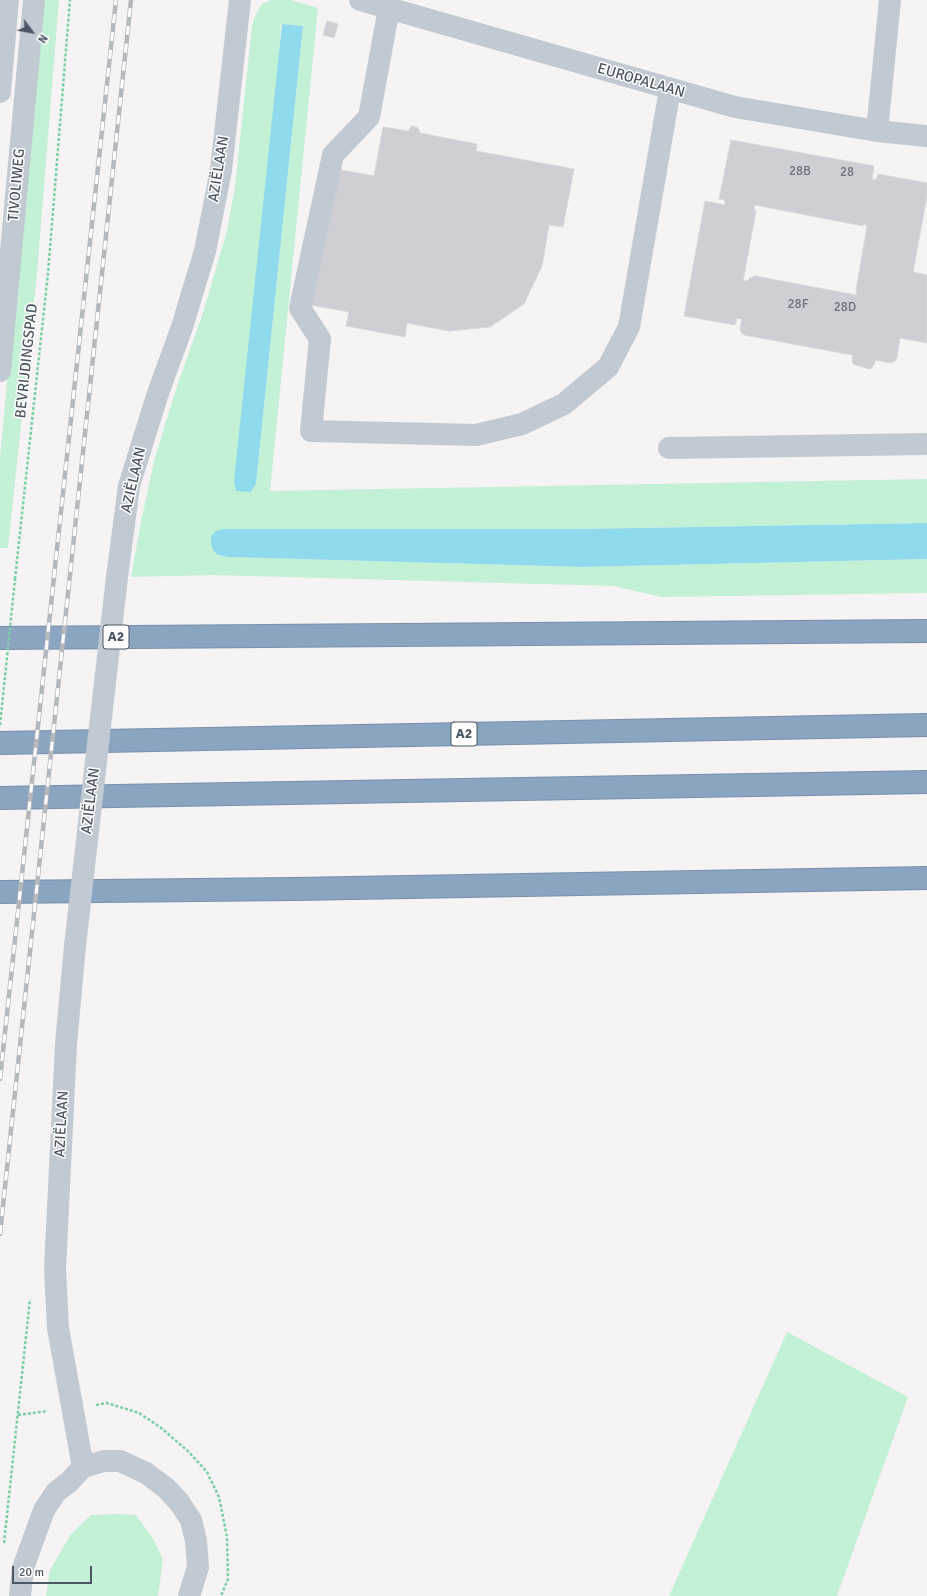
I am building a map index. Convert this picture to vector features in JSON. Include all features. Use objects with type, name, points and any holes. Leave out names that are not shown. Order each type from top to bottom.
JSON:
[{"type":"highway","name":"A2","points":[[0,638],[927,631]]},
{"type":"highway","name":"A2","points":[[0,743],[927,725]]},
{"type":"highway","points":[[0,798],[927,782]]},
{"type":"highway","points":[[0,892],[302,889],[927,878]]},
{"type":"street","points":[[0,92],[8,0]]},
{"type":"street","name":"TIVOLIWEG","points":[[0,371],[34,0]]},
{"type":"street","name":"AZIËLAAN","points":[[83,1467],[58,1328],[55,1269],[66,1044],[74,946],[129,486],[157,396],[182,327],[205,251],[221,170],[240,0]]},
{"type":"street","name":"EUROPALAAN","points":[[360,0],[734,108],[877,131],[927,136]]},
{"type":"street","points":[[877,131],[890,0]]},
{"type":"street","points":[[389,8],[369,117],[333,155],[300,308],[320,339],[311,431],[476,435],[522,424],[564,404],[608,367],[629,327],[670,89]]},
{"type":"street","points":[[669,448],[927,444]]},
{"type":"street","points":[[20,1596],[23,1568],[44,1510],[56,1492],[69,1482],[83,1467],[104,1461],[120,1461],[146,1473],[166,1488],[179,1502],[191,1520],[196,1541],[198,1567],[189,1596]]},
{"type":"path","name":"BEVRIJDINGSPAD","points":[[0,725],[48,273],[70,0]]},
{"type":"green space","points":[[43,0],[59,0],[37,273],[8,548],[0,548],[0,457]]},
{"type":"green space","points":[[272,0],[291,0],[318,8],[270,491],[927,479],[927,523],[580,529],[223,529],[218,555],[227,557],[583,567],[927,559],[927,593],[662,597],[613,586],[213,575],[131,577],[154,461],[177,386],[202,316],[227,231],[235,187],[252,25],[262,4]],"holes":[[[281,24],[303,26],[256,484],[251,492]]]},
{"type":"green space","points":[[787,1332],[908,1397],[837,1596],[669,1596]]},
{"type":"green space","points":[[91,1515],[136,1515],[152,1537],[163,1559],[158,1596],[46,1596],[50,1570],[71,1534]]},
{"type":"water","points":[[282,24],[303,26],[256,484],[251,492],[236,491],[234,481]]},
{"type":"water","points":[[927,523],[927,559],[583,567],[227,557],[218,555],[213,550],[211,543],[211,536],[216,531],[223,529],[580,529]]},
{"type":"building","points":[[327,21],[338,24],[334,38],[323,35]]},
{"type":"building","points":[[412,126],[418,128],[420,133],[477,144],[476,151],[574,169],[563,227],[549,225],[542,266],[524,304],[490,327],[449,331],[407,323],[405,337],[346,326],[349,312],[311,305],[336,169],[374,176],[383,127],[408,131]]},
{"type":"building","points":[[731,140],[874,166],[872,179],[876,180],[878,174],[927,183],[927,196],[913,272],[927,275],[927,343],[900,338],[897,358],[895,361],[890,363],[876,360],[872,368],[869,369],[853,364],[852,355],[744,335],[740,329],[742,319],[737,318],[735,325],[684,316],[705,201],[725,205],[725,200],[719,199]],"holes":[[[755,205],[863,226],[863,224],[867,227],[856,295],[755,276],[747,281],[743,281],[756,211],[754,210]]]},
{"type":"railway","points":[[0,1079],[116,0]]},
{"type":"railway","points":[[0,1234],[131,0]]}]
